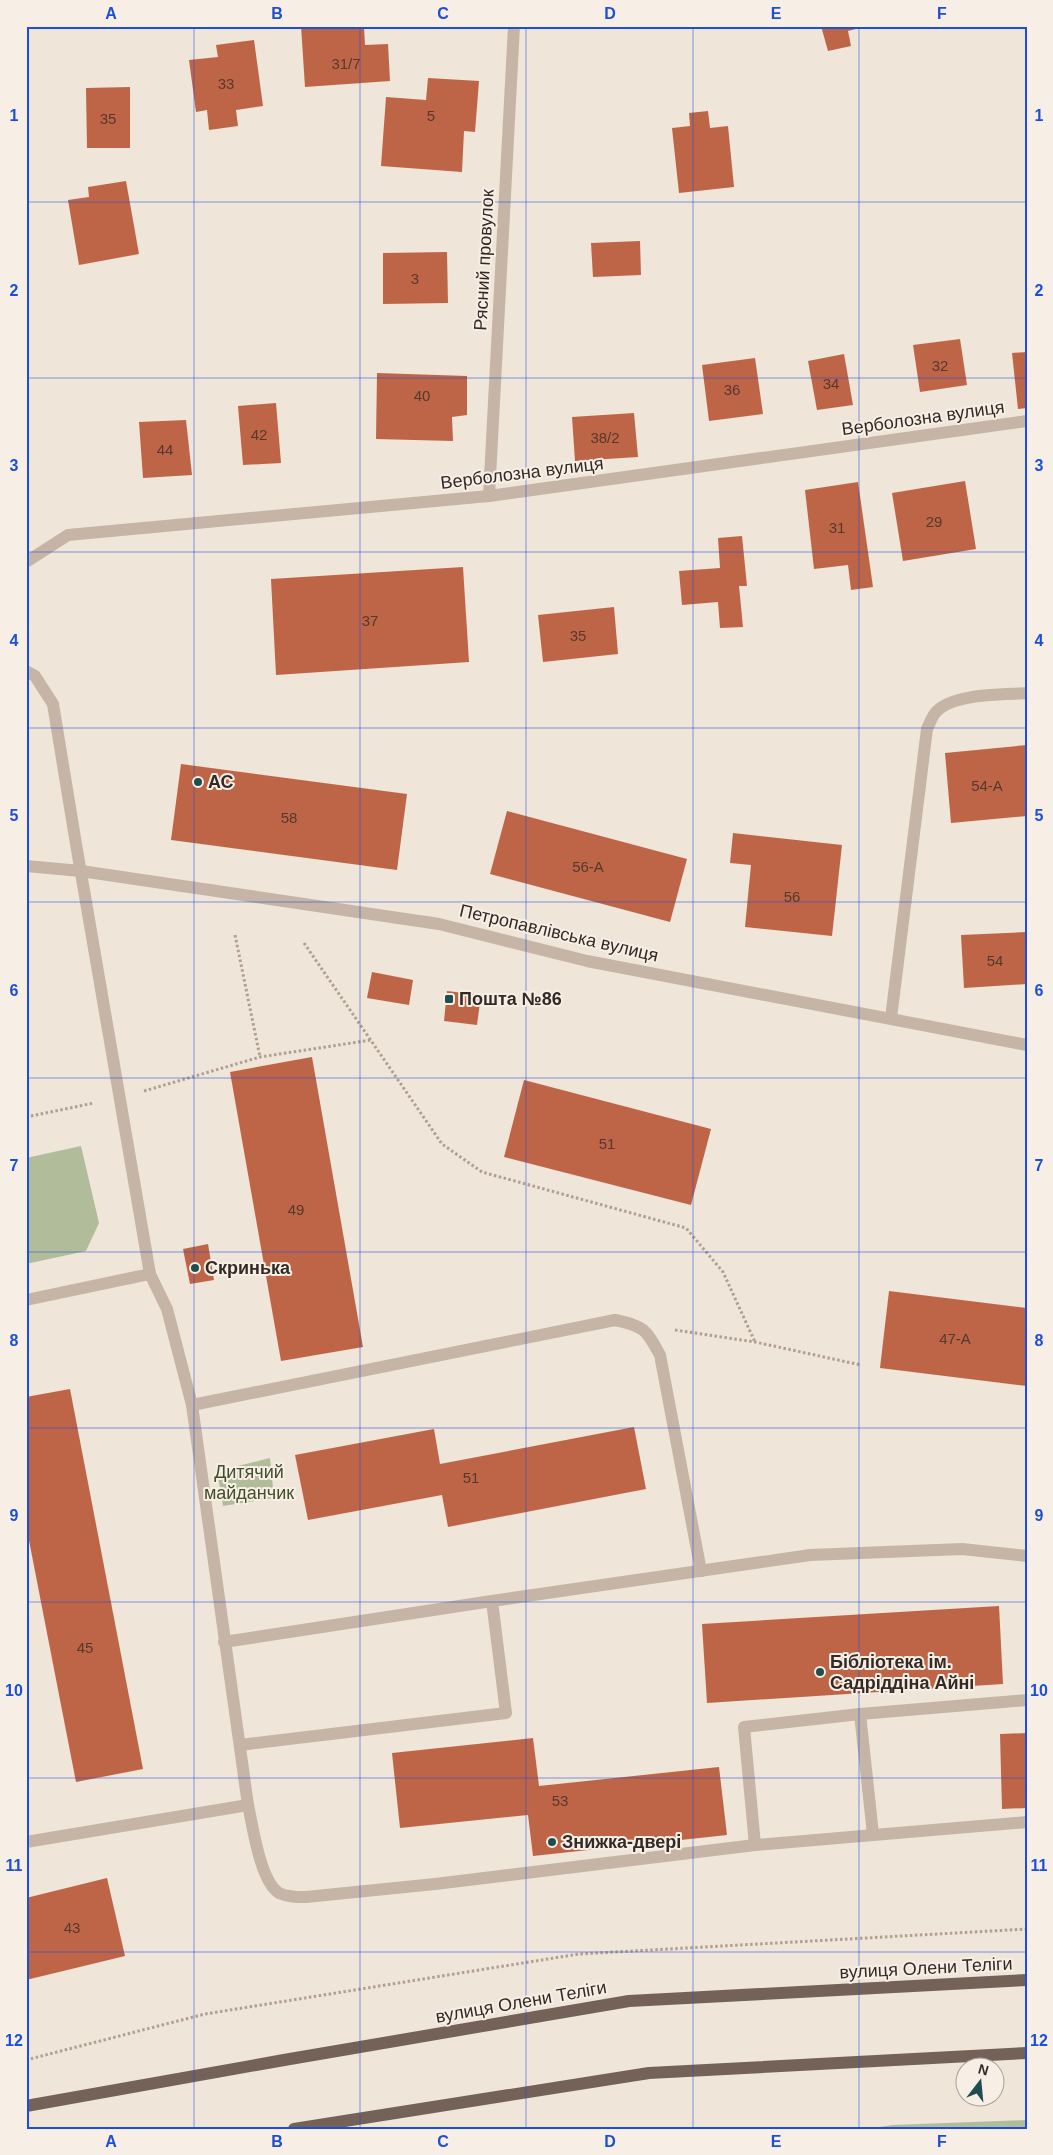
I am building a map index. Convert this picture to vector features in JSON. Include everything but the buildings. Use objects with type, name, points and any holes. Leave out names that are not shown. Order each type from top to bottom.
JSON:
[{"type":"main road","name":"вулиця Олени Теліги","points":[[26,2106],[629,2001],[1027,1980]]},
{"type":"main road","points":[[294,2129],[649,2073],[1027,2053]]},
{"type":"street","name":"Рясний провулок","points":[[489,496],[514,26]]},
{"type":"street","name":"Верболозна вулиця","points":[[26,562],[68,535],[489,496],[1027,421]]},
{"type":"street","points":[[26,671],[35,676],[53,704],[150,1274],[167,1309],[192,1405],[248,1805],[268,1882],[277,1892],[286,1896],[306,1898],[755,1845],[1027,1822]]},
{"type":"street","points":[[892,1018],[927,729],[936,712],[949,702],[966,698],[1027,693]]},
{"type":"street","name":"Петропавлівська вулиця","points":[[26,866],[81,871],[439,924],[587,961],[892,1018],[1027,1046]]},
{"type":"street","points":[[26,1300],[150,1274]]},
{"type":"street","points":[[192,1405],[615,1320],[638,1324],[650,1336],[660,1355],[701,1571]]},
{"type":"street","points":[[224,1642],[810,1555],[962,1549],[1027,1556]]},
{"type":"street","points":[[240,1745],[506,1713],[492,1601]]},
{"type":"street","points":[[755,1845],[744,1727],[860,1714],[1027,1700]]},
{"type":"street","points":[[860,1714],[873,1834]]},
{"type":"street","points":[[26,1842],[248,1805]]},
{"type":"path","points":[[235,936],[260,1057]]},
{"type":"path","points":[[304,944],[442,1144],[482,1172],[686,1228],[723,1272],[755,1342]]},
{"type":"path","points":[[26,1116],[120,1098],[260,1057],[371,1040]]},
{"type":"path","points":[[638,1324],[755,1342],[861,1365]]},
{"type":"path","points":[[26,2060],[205,2014],[579,1954],[1027,1929]]},
{"type":"green space","points":[[81,1146],[99,1223],[86,1251],[26,1264],[26,1158]]},
{"type":"green space","name":"Дитячий майданчик","points":[[270,1458],[274,1498],[223,1506],[217,1471]]},
{"type":"green space","points":[[1027,2120],[1027,2129],[865,2129],[893,2125]]},
{"type":"place","name":"АС","points":[[198,782]]},
{"type":"place","name":"Пошта №86","points":[[449,999]]},
{"type":"place","name":"Скринька","points":[[195,1268]]},
{"type":"place","name":"Бібліотека ім. Садріддіна Айні","points":[[820,1672]]},
{"type":"place","name":"Знижка-двері","points":[[552,1842]]}]
